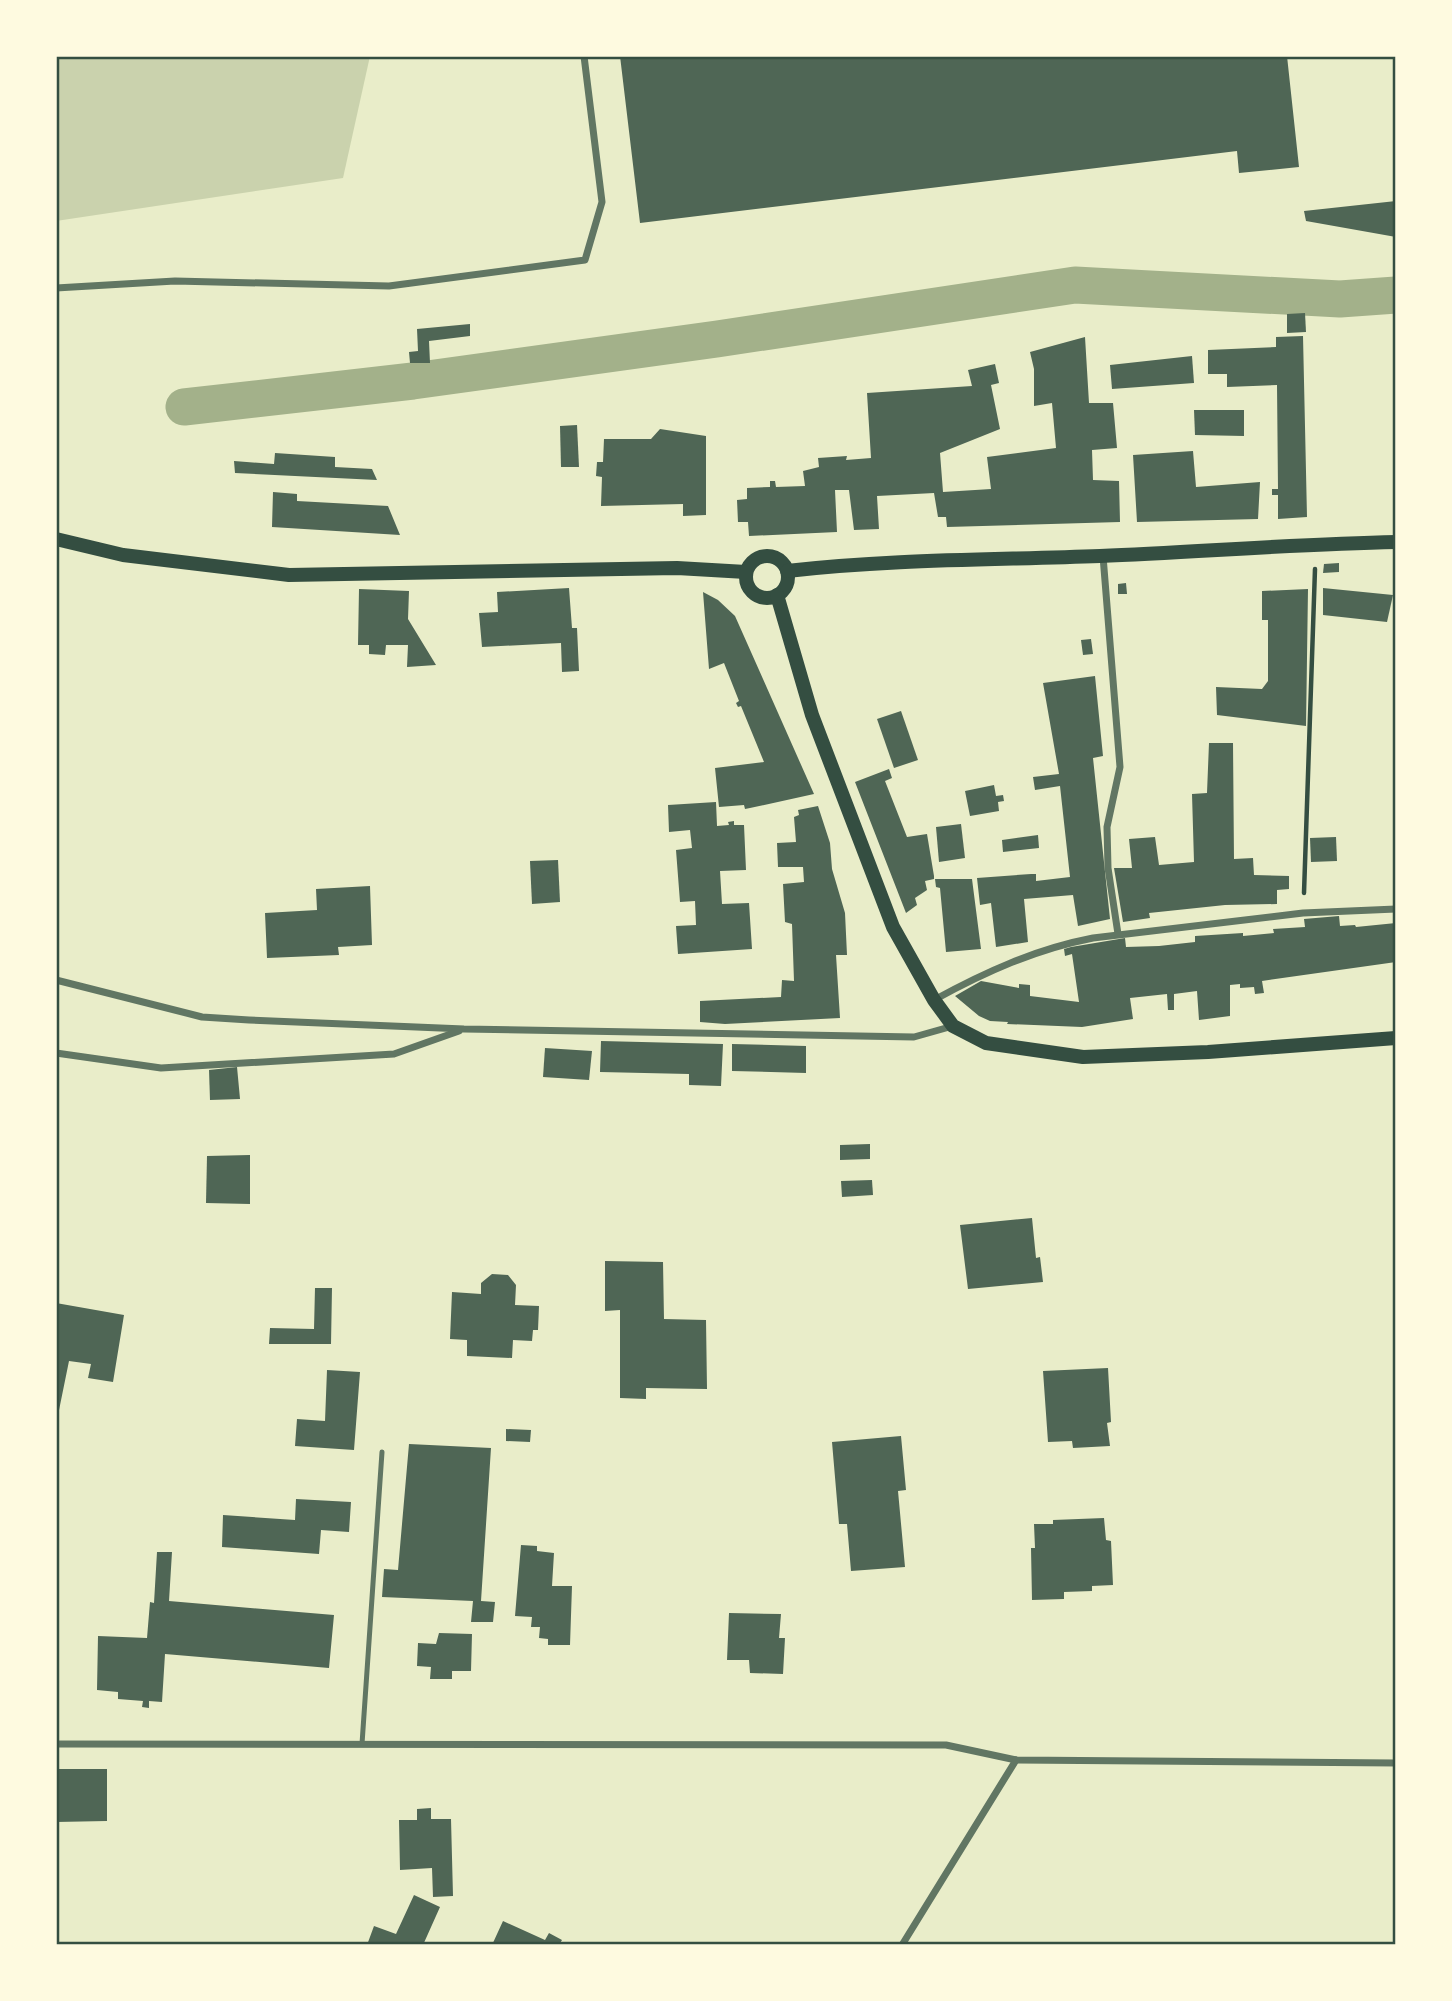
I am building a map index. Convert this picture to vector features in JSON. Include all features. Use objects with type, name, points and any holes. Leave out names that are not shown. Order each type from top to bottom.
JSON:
[{"type":"main road","points":[[56,539],[123,555],[289,575],[677,568],[746,572]]},
{"type":"main road","points":[[788,572],[852,564],[1103,556],[1396,542]]},
{"type":"main road","points":[[767,556],[780,560],[788,572],[786,585],[777,595],[764,598],[751,592],[745,579],[754,560],[767,556]]},
{"type":"main road","points":[[777,595],[812,715],[893,927],[934,1000],[953,1026],[986,1043],[1083,1057],[1208,1052],[1396,1038]]},
{"type":"street","points":[[56,288],[175,281],[389,286],[585,260],[602,202],[584,56]]},
{"type":"street","points":[[1103,556],[1120,767],[1107,827],[1108,868],[1118,934]]},
{"type":"street","points":[[934,1000],[979,976],[1059,945],[1118,934],[1303,913],[1396,909]]},
{"type":"street","points":[[56,980],[202,1017],[464,1029],[914,1037],[953,1026]]},
{"type":"street","points":[[56,1053],[162,1068],[216,1065],[394,1054],[464,1029]]},
{"type":"street","points":[[56,1744],[946,1745],[1016,1760],[1396,1763]]},
{"type":"street","points":[[902,1945],[1016,1760]]},
{"type":"lane","points":[[362,1744],[382,1452]]},
{"type":"path","points":[[1303,913],[1316,544]]},
{"type":"green space","points":[[56,56],[370,56],[343,178],[56,221]]},
{"type":"building","points":[[620,56],[1287,56],[1299,167],[1239,173],[1237,151],[640,223]]},
{"type":"building","points":[[1396,201],[1396,237],[1306,221],[1304,211]]},
{"type":"building","points":[[1305,313],[1306,332],[1287,333],[1287,314]]},
{"type":"building","points":[[470,324],[470,336],[429,341],[430,363],[410,363],[409,352],[418,351],[417,329]]},
{"type":"building","points":[[1303,336],[1307,517],[1278,519],[1278,495],[1272,495],[1272,489],[1278,489],[1277,385],[1227,387],[1227,374],[1208,374],[1208,350],[1276,347],[1276,337]]},
{"type":"building","points":[[1085,337],[1089,403],[1113,403],[1117,448],[1092,450],[1093,480],[1119,481],[1120,522],[947,527],[946,517],[938,517],[934,493],[877,496],[879,529],[854,530],[849,490],[835,490],[837,532],[749,536],[748,522],[738,522],[737,500],[747,499],[747,488],[770,487],[770,481],[775,481],[776,487],[805,486],[803,471],[819,467],[818,458],[871,458],[867,393],[972,386],[968,370],[995,364],[999,383],[991,385],[1000,429],[940,453],[943,492],[991,489],[987,457],[1056,448],[1052,403],[1034,406],[1034,369],[1030,352]]},
{"type":"building","points":[[1192,356],[1194,383],[1112,389],[1110,365]]},
{"type":"building","points":[[1194,410],[1244,410],[1244,436],[1195,435]]},
{"type":"building","points":[[577,425],[579,467],[561,467],[560,426]]},
{"type":"building","points":[[660,429],[706,436],[706,515],[683,516],[683,504],[601,506],[602,477],[596,476],[597,462],[603,462],[604,439],[651,439]]},
{"type":"building","points":[[1193,451],[1196,487],[1260,482],[1258,519],[1137,522],[1133,455]]},
{"type":"building","points":[[275,453],[335,457],[335,467],[372,469],[377,480],[235,473],[234,461],[274,464]]},
{"type":"building","points":[[273,492],[297,494],[297,501],[388,506],[400,535],[272,527]]},
{"type":"building","points":[[1339,563],[1339,572],[1323,573],[1324,564]]},
{"type":"building","points":[[1126,583],[1127,594],[1118,594],[1118,584]]},
{"type":"building","points":[[569,588],[572,628],[577,628],[579,671],[562,672],[561,643],[482,647],[479,613],[498,612],[497,592]]},
{"type":"building","points":[[1323,588],[1393,595],[1387,622],[1323,615]]},
{"type":"building","points":[[359,589],[409,591],[408,619],[436,665],[407,667],[408,645],[386,645],[385,655],[369,654],[369,645],[358,645]]},
{"type":"building","points":[[1308,589],[1306,726],[1217,715],[1216,687],[1262,689],[1268,681],[1268,620],[1262,620],[1262,591]]},
{"type":"building","points":[[703,592],[718,600],[735,616],[814,794],[745,809],[744,805],[719,807],[715,768],[764,762],[741,706],[738,707],[736,703],[739,701],[724,663],[709,669]]},
{"type":"building","points":[[1091,639],[1093,654],[1083,655],[1081,640]]},
{"type":"building","points":[[1095,676],[1103,756],[1093,758],[1110,919],[1078,926],[1073,895],[1024,899],[1028,942],[996,947],[991,903],[980,905],[977,878],[1036,874],[1036,881],[1070,877],[1060,786],[1035,790],[1033,777],[1059,774],[1043,683]]},
{"type":"building","points":[[901,711],[918,760],[894,768],[877,719]]},
{"type":"building","points":[[1209,743],[1233,743],[1234,859],[1253,858],[1254,875],[1289,876],[1289,889],[1277,890],[1277,904],[1225,905],[1149,913],[1150,918],[1123,922],[1114,868],[1132,868],[1129,839],[1155,837],[1159,865],[1194,862],[1192,794],[1207,793]]},
{"type":"building","points":[[889,769],[892,778],[885,781],[907,837],[927,834],[934,876],[934,879],[925,881],[927,890],[915,898],[917,905],[906,913],[855,782]]},
{"type":"building","points":[[994,785],[996,796],[1003,795],[1004,801],[998,802],[999,811],[970,816],[965,791]]},
{"type":"building","points":[[716,802],[717,826],[729,825],[728,822],[734,821],[734,825],[744,825],[746,870],[720,871],[722,904],[749,903],[752,949],[678,954],[676,926],[696,925],[695,901],[680,902],[676,850],[692,848],[690,830],[669,832],[668,805]]},
{"type":"building","points":[[818,806],[830,843],[832,869],[845,913],[847,955],[836,955],[840,1018],[725,1024],[700,1022],[700,1001],[781,997],[782,980],[794,981],[792,924],[785,922],[783,884],[804,882],[803,867],[778,867],[777,843],[796,842],[794,817],[799,815],[798,810]]},
{"type":"building","points":[[961,824],[965,858],[939,862],[936,827]]},
{"type":"building","points":[[1038,835],[1039,848],[1003,852],[1002,840]]},
{"type":"building","points":[[1336,837],[1337,861],[1311,862],[1310,838]]},
{"type":"building","points":[[558,860],[560,902],[532,904],[530,861]]},
{"type":"building","points":[[935,879],[972,879],[981,949],[946,952],[940,888],[936,887]]},
{"type":"building","points":[[370,886],[372,945],[338,947],[339,955],[267,958],[265,913],[317,910],[316,889]]},
{"type":"building","points":[[1339,916],[1340,926],[1396,923],[1396,962],[1262,981],[1264,993],[1255,994],[1254,987],[1240,988],[1240,984],[1230,985],[1230,1016],[1199,1020],[1197,991],[1174,994],[1174,1010],[1168,1010],[1167,994],[1130,998],[1133,1019],[1082,1027],[1007,1024],[1008,1022],[990,1021],[979,1016],[955,996],[981,981],[1019,988],[1019,984],[1030,985],[1030,996],[1079,1002],[1072,954],[1065,956],[1064,949],[1125,938],[1126,947],[1159,946],[1195,942],[1195,936],[1274,933],[1273,929],[1305,927],[1304,919]]},
{"type":"building","points":[[601,1041],[723,1044],[721,1086],[689,1085],[689,1074],[600,1072]]},
{"type":"building","points":[[732,1044],[806,1046],[806,1073],[732,1071]]},
{"type":"building","points":[[545,1048],[592,1051],[589,1080],[543,1077]]},
{"type":"building","points":[[237,1067],[240,1099],[210,1100],[209,1070]]},
{"type":"building","points":[[870,1144],[870,1159],[840,1160],[840,1145]]},
{"type":"building","points":[[250,1155],[250,1204],[206,1203],[207,1156]]},
{"type":"building","points":[[872,1180],[873,1195],[842,1197],[841,1181]]},
{"type":"building","points":[[1032,1218],[1036,1258],[1040,1257],[1043,1282],[968,1289],[960,1225]]},
{"type":"building","points":[[605,1261],[663,1262],[664,1319],[706,1320],[707,1389],[646,1388],[646,1399],[620,1398],[620,1310],[605,1311]]},
{"type":"building","points":[[492,1274],[508,1275],[516,1285],[515,1305],[539,1306],[538,1330],[533,1330],[532,1341],[513,1340],[512,1358],[467,1356],[467,1340],[450,1339],[452,1292],[481,1294],[481,1283]]},
{"type":"building","points":[[315,1288],[332,1288],[331,1344],[269,1344],[270,1328],[314,1329]]},
{"type":"building","points":[[56,1303],[124,1315],[113,1382],[88,1378],[91,1364],[69,1361],[57,1420]]},
{"type":"building","points":[[1108,1368],[1111,1422],[1107,1423],[1110,1446],[1073,1448],[1072,1441],[1048,1442],[1043,1371]]},
{"type":"building","points":[[327,1370],[360,1372],[354,1450],[295,1446],[297,1419],[325,1421]]},
{"type":"building","points":[[506,1429],[531,1430],[530,1442],[506,1441]]},
{"type":"building","points":[[901,1436],[906,1490],[898,1491],[905,1567],[851,1571],[847,1524],[839,1524],[832,1442]]},
{"type":"building","points":[[409,1444],[491,1448],[481,1601],[495,1602],[493,1622],[471,1622],[473,1601],[382,1597],[384,1569],[398,1570]]},
{"type":"building","points":[[296,1499],[351,1502],[349,1532],[321,1530],[319,1554],[222,1547],[223,1515],[295,1520]]},
{"type":"building","points":[[1104,1518],[1106,1540],[1111,1541],[1113,1585],[1092,1586],[1092,1591],[1064,1592],[1064,1599],[1032,1600],[1031,1548],[1035,1548],[1034,1524],[1053,1524],[1053,1520]]},
{"type":"building","points":[[521,1545],[537,1546],[537,1551],[554,1553],[552,1586],[572,1586],[570,1645],[548,1645],[548,1639],[539,1638],[540,1627],[531,1627],[532,1617],[515,1616]]},
{"type":"building","points":[[157,1552],[172,1552],[169,1601],[334,1615],[329,1668],[165,1654],[162,1702],[149,1701],[149,1708],[142,1707],[143,1701],[118,1699],[118,1692],[97,1690],[98,1636],[147,1638],[150,1602],[154,1603]]},
{"type":"building","points":[[729,1613],[781,1614],[779,1638],[785,1638],[783,1674],[750,1673],[749,1660],[727,1660]]},
{"type":"building","points":[[439,1633],[472,1634],[471,1671],[452,1671],[452,1679],[430,1679],[431,1667],[417,1666],[418,1643],[436,1644]]},
{"type":"building","points":[[56,1769],[107,1769],[107,1821],[56,1822]]},
{"type":"building","points":[[431,1808],[431,1819],[451,1819],[453,1896],[433,1897],[432,1868],[400,1870],[399,1820],[417,1820],[417,1809]]},
{"type":"building","points":[[414,1895],[440,1907],[423,1945],[367,1945],[374,1926],[396,1934]]},
{"type":"building","points":[[503,1921],[545,1940],[549,1933],[562,1940],[559,1945],[492,1945]]},
{"type":"waterway","points":[[184,407],[413,381],[1075,285],[1340,299],[1396,295]]}]
